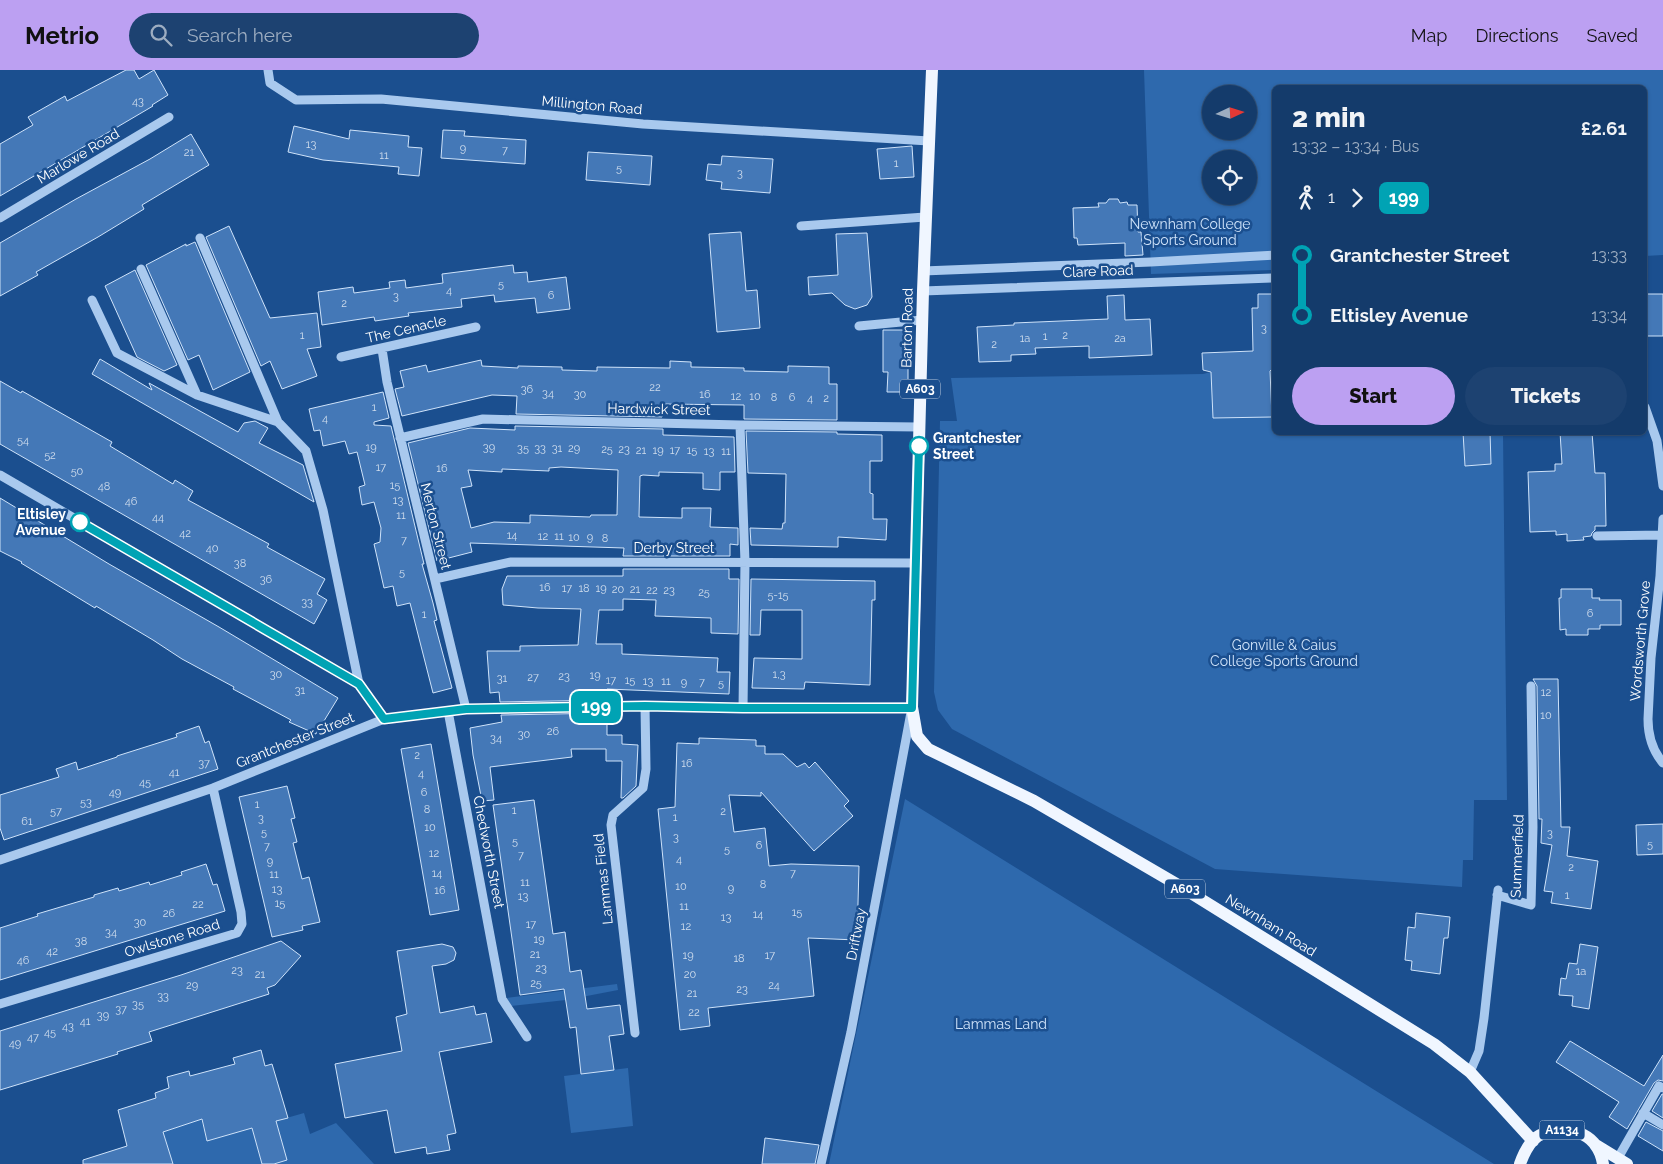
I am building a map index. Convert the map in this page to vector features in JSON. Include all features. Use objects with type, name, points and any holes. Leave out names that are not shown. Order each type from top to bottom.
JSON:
[{"type":"main road","name":"Barton Road","points":[[912,708],[923,271],[932,70]]},
{"type":"main road","name":"Newnham Road","points":[[912,708],[917,736],[928,749],[1034,801],[1178,885],[1434,1044],[1470,1072],[1533,1140]]},
{"type":"main road","name":"A1134","points":[[1520,1164],[1524,1153],[1533,1140],[1542,1134],[1552,1131],[1568,1130],[1585,1136],[1622,1161]]},
{"type":"main road","name":"A1134","points":[[1596,1145],[1603,1164]]},
{"type":"street","name":"Millington Road","points":[[268,70],[270,83],[296,100],[381,99],[643,124],[929,141]]},
{"type":"street","name":"Marlowe Road","points":[[0,218],[169,117]]},
{"type":"street","points":[[801,226],[926,217]]},
{"type":"street","points":[[200,238],[278,422],[306,452],[323,510],[359,684],[384,719]]},
{"type":"street","points":[[923,271],[1272,255]]},
{"type":"street","points":[[141,269],[197,395]]},
{"type":"street","name":"Clare Road","points":[[923,291],[1272,278]]},
{"type":"street","points":[[92,300],[117,353],[197,395],[278,422]]},
{"type":"street","points":[[860,326],[922,320]]},
{"type":"street","name":"The Cenacle","points":[[341,357],[476,327]]},
{"type":"street","name":"Merton Street","points":[[382,349],[387,382],[400,438],[466,709]]},
{"type":"street","points":[[1647,413],[1657,441],[1663,486]]},
{"type":"street","name":"Hardwick Street","points":[[400,438],[483,419],[920,427]]},
{"type":"street","points":[[740,425],[745,562],[743,708]]},
{"type":"street","points":[[0,475],[359,684]]},
{"type":"street","name":"Wordsworth Grove","points":[[1663,519],[1660,576],[1650,658],[1648,729],[1652,745],[1663,763]]},
{"type":"street","points":[[1597,536],[1662,535]]},
{"type":"street","name":"Derby Street","points":[[434,579],[511,562],[916,563]]},
{"type":"street","name":"Summerfield","points":[[1470,1072],[1479,1050],[1484,1018],[1498,892],[1531,905],[1534,827],[1531,686]]},
{"type":"street","name":"Grantchester Street","points":[[0,860],[213,788],[384,719],[466,709],[645,706],[912,708]]},
{"type":"street","name":"Lammas Field","points":[[635,1033],[611,826],[613,815],[643,788],[646,769],[645,706]]},
{"type":"street","name":"Driftway","points":[[821,1164],[852,1032],[912,708]]},
{"type":"street","name":"Chedworth Street","points":[[448,711],[502,999],[527,1037]]},
{"type":"street","name":"Owlstone Road","points":[[0,1004],[237,933],[242,924],[241,912],[213,788]]},
{"type":"street","points":[[1622,1161],[1643,1114],[1659,1086],[1663,1088]]},
{"type":"street","points":[[1643,1114],[1663,1125]]},
{"type":"green space","name":"Newnham College Sports Ground","points":[[1144,70],[1663,70],[1663,255],[1647,256],[1647,85],[1272,85],[1272,270],[1151,274]]},
{"type":"green space","name":"Gonville & Caius College Sports Ground","points":[[1272,371],[1272,435],[1503,435],[1507,800],[1474,800],[1473,860],[1463,860],[1462,887],[1215,869],[952,729],[938,710],[934,692],[940,421],[957,421],[951,378],[1203,374],[1211,372]]},
{"type":"green space","name":"Lammas Land","points":[[905,799],[1494,1164],[829,1164]]},
{"type":"green space","points":[[617,984],[618,990],[566,1000],[511,1006],[507,998]]},
{"type":"green space","points":[[628,1068],[633,1126],[571,1133],[564,1076]]},
{"type":"green space","points":[[197,1103],[207,1141],[252,1128],[262,1164],[173,1164],[162,1130],[171,1126],[172,1129],[181,1126],[176,1109]]},
{"type":"green space","points":[[304,1113],[310,1134],[336,1123],[374,1164],[274,1164],[287,1160],[276,1121]]},
{"type":"building","points":[[126,70],[134,70],[139,79],[154,70],[168,95],[153,106],[0,196],[0,144],[33,125],[28,117],[65,96],[67,101]]},
{"type":"building","points":[[294,126],[349,139],[350,130],[409,136],[408,147],[422,148],[419,176],[398,174],[399,167],[323,160],[288,152]]},
{"type":"building","points":[[443,130],[465,131],[464,136],[526,140],[525,164],[441,158]]},
{"type":"building","points":[[191,134],[209,165],[142,205],[144,209],[36,272],[38,275],[0,296],[0,243]]},
{"type":"building","points":[[912,146],[914,177],[880,179],[877,149]]},
{"type":"building","points":[[588,152],[652,156],[650,185],[586,180]]},
{"type":"building","points":[[722,156],[773,159],[770,193],[721,189],[722,182],[706,180],[708,164],[721,165]]},
{"type":"building","points":[[1109,199],[1118,199],[1120,203],[1127,202],[1128,205],[1137,205],[1138,232],[1141,232],[1143,255],[1125,256],[1125,243],[1078,245],[1077,238],[1074,238],[1073,208],[1099,207],[1098,203],[1106,203]]},
{"type":"building","points":[[229,226],[270,318],[317,313],[321,347],[307,349],[317,376],[282,389],[270,361],[261,366],[206,237]]},
{"type":"building","points":[[741,232],[746,291],[757,290],[760,328],[717,332],[709,234]]},
{"type":"building","points":[[867,233],[872,297],[867,305],[855,309],[845,305],[832,293],[809,295],[808,277],[838,275],[836,234]]},
{"type":"building","points":[[195,242],[250,372],[213,390],[199,355],[188,360],[146,265],[186,244],[186,246]]},
{"type":"building","points":[[513,265],[514,273],[527,272],[528,282],[566,277],[570,309],[537,313],[535,298],[495,302],[494,295],[461,299],[462,307],[408,313],[409,316],[375,321],[374,317],[322,325],[318,292],[353,287],[354,293],[390,288],[389,282],[405,280],[406,288],[443,283],[442,274]]},
{"type":"building","points":[[135,270],[177,365],[164,371],[137,357],[105,286]]},
{"type":"building","points":[[1258,294],[1272,294],[1272,369],[1270,371],[1272,417],[1213,418],[1211,372],[1203,370],[1202,353],[1253,351],[1252,308],[1258,308]]},
{"type":"building","points":[[1647,294],[1663,294],[1663,336],[1647,336]]},
{"type":"building","points":[[1124,295],[1125,320],[1150,319],[1152,355],[1089,358],[1089,346],[1035,348],[1036,354],[1011,355],[1011,361],[979,362],[977,327],[1014,325],[1014,323],[1108,319],[1107,296]]},
{"type":"building","points":[[883,330],[908,330],[908,392],[887,392],[888,372],[883,372]]},
{"type":"building","points":[[100,359],[152,390],[149,383],[238,432],[244,423],[255,421],[268,428],[259,443],[303,465],[314,502],[92,374]]},
{"type":"building","points":[[481,360],[482,366],[518,368],[518,366],[562,367],[562,370],[597,371],[597,367],[670,368],[670,361],[691,362],[691,367],[744,368],[744,371],[788,372],[788,366],[829,367],[829,384],[837,384],[837,420],[744,419],[744,405],[662,404],[662,417],[516,414],[517,396],[492,395],[402,416],[395,389],[404,387],[400,371],[426,365],[428,372]]},
{"type":"building","points":[[0,381],[21,393],[22,391],[112,442],[110,446],[173,484],[175,480],[193,491],[188,500],[269,544],[267,547],[325,579],[317,594],[327,600],[314,624],[0,444]]},
{"type":"building","points":[[383,392],[389,418],[374,422],[374,425],[391,426],[424,564],[422,564],[437,620],[434,621],[452,688],[433,693],[410,603],[397,606],[393,586],[384,588],[374,544],[380,542],[381,528],[374,502],[362,505],[359,487],[365,485],[357,452],[349,454],[345,441],[323,446],[320,430],[314,431],[309,409]]},
{"type":"building","points":[[515,426],[663,429],[663,435],[734,437],[735,472],[720,472],[720,490],[703,489],[703,473],[659,472],[659,476],[640,476],[639,517],[682,518],[682,508],[711,508],[710,527],[738,528],[738,545],[730,544],[730,556],[623,556],[624,548],[470,543],[472,552],[437,561],[408,443],[470,428],[515,430]],"holes":[[[561,467],[618,470],[617,515],[591,515],[590,517],[530,515],[530,523],[494,522],[471,528],[461,488],[472,486],[468,470],[502,472],[502,469],[549,471],[549,468]]]},
{"type":"building","points":[[746,431],[837,432],[837,434],[882,435],[882,461],[870,461],[870,493],[873,494],[873,519],[887,519],[886,540],[838,537],[838,547],[751,545],[750,528],[782,529],[783,523],[785,523],[786,474],[748,473]]},
{"type":"building","points":[[1463,435],[1490,435],[1491,464],[1465,466]]},
{"type":"building","points":[[1560,435],[1592,435],[1595,473],[1605,473],[1606,526],[1595,526],[1591,536],[1583,537],[1584,540],[1567,541],[1567,534],[1556,535],[1556,531],[1530,532],[1528,472],[1555,471],[1555,464],[1562,464]]},
{"type":"building","points":[[0,498],[338,698],[316,734],[289,722],[291,720],[233,689],[234,687],[182,659],[22,562],[0,551]]},
{"type":"building","points":[[623,569],[729,569],[729,579],[739,579],[738,634],[711,633],[711,618],[655,616],[656,600],[623,599],[623,610],[599,610],[596,644],[622,644],[622,654],[718,658],[717,672],[730,672],[729,694],[607,689],[607,700],[500,702],[499,692],[490,693],[487,651],[520,651],[520,646],[578,645],[581,609],[503,605],[502,589],[507,576],[623,576]]},
{"type":"building","points":[[751,579],[875,581],[875,600],[872,600],[870,685],[805,682],[804,689],[752,688],[754,658],[802,659],[802,610],[761,610],[760,635],[750,635]]},
{"type":"building","points":[[1561,589],[1592,589],[1592,598],[1600,598],[1599,600],[1621,600],[1621,625],[1600,625],[1600,629],[1588,629],[1588,635],[1566,635],[1566,629],[1560,630],[1559,598],[1561,598]]},
{"type":"building","points":[[1533,679],[1558,679],[1561,827],[1570,827],[1567,856],[1598,861],[1591,909],[1551,903],[1553,892],[1544,891],[1552,845],[1541,843],[1542,819],[1539,819],[1537,686]]},
{"type":"building","points":[[607,713],[607,735],[622,735],[622,744],[638,745],[636,786],[623,798],[621,798],[622,761],[606,761],[606,749],[571,749],[572,757],[490,767],[494,800],[482,801],[470,728],[502,722],[501,715]]},
{"type":"building","points":[[199,726],[205,743],[209,741],[218,769],[4,840],[0,828],[0,795],[59,777],[56,769],[76,762],[78,770],[177,737],[176,734]]},
{"type":"building","points":[[699,738],[756,740],[756,746],[765,746],[765,754],[783,754],[797,767],[805,763],[809,768],[815,762],[849,801],[844,806],[853,816],[814,851],[761,792],[761,796],[729,795],[734,832],[765,828],[769,866],[791,864],[859,866],[857,940],[808,938],[814,996],[708,1008],[710,1026],[680,1030],[658,809],[675,807],[677,743],[699,744]]},
{"type":"building","points":[[431,744],[459,910],[430,915],[401,749]]},
{"type":"building","points":[[287,786],[295,818],[291,819],[297,842],[293,843],[302,879],[309,877],[320,922],[302,926],[303,930],[272,937],[239,797]]},
{"type":"building","points":[[534,800],[553,934],[565,932],[570,972],[581,970],[587,1009],[620,1005],[624,1034],[609,1036],[614,1070],[581,1074],[576,1027],[570,1028],[564,989],[520,995],[493,805]]},
{"type":"building","points":[[1663,824],[1663,854],[1637,855],[1636,825]]},
{"type":"building","points":[[206,864],[213,885],[217,884],[225,911],[0,980],[0,928],[38,916],[37,914],[94,897],[94,895],[118,888],[119,891],[149,882],[150,885],[182,875],[181,872]]},
{"type":"building","points":[[1416,913],[1450,917],[1448,938],[1444,938],[1440,974],[1411,970],[1412,961],[1405,960],[1408,927],[1415,928]]},
{"type":"building","points":[[281,941],[301,956],[275,985],[267,988],[269,994],[149,1032],[152,1041],[117,1052],[118,1054],[0,1090],[0,1031],[181,975]]},
{"type":"building","points":[[442,944],[453,947],[456,953],[454,960],[446,964],[432,966],[440,1013],[474,1006],[476,1015],[486,1013],[492,1042],[439,1052],[456,1133],[447,1135],[450,1150],[427,1154],[426,1147],[395,1153],[387,1110],[345,1118],[335,1064],[402,1051],[396,1017],[407,1014],[397,951]]},
{"type":"building","points":[[1580,944],[1598,947],[1589,1009],[1572,1006],[1573,996],[1559,995],[1561,978],[1566,979],[1569,963],[1577,964]]},
{"type":"building","points":[[1570,1041],[1644,1086],[1663,1055],[1663,1081],[1658,1080],[1654,1083],[1627,1129],[1609,1117],[1619,1102],[1556,1062]]},
{"type":"building","points":[[261,1050],[265,1066],[272,1064],[288,1118],[276,1121],[287,1160],[274,1164],[262,1164],[252,1128],[207,1141],[202,1119],[163,1132],[173,1164],[83,1164],[83,1160],[127,1146],[118,1110],[156,1098],[155,1093],[169,1088],[167,1077],[189,1071],[190,1076],[235,1064],[233,1058]]},
{"type":"building","points":[[1663,1094],[1663,1118],[1652,1111]]},
{"type":"building","points":[[1646,1122],[1663,1131],[1663,1151],[1638,1136]]},
{"type":"building","points":[[765,1138],[819,1145],[815,1164],[762,1164]]},
{"type":"bus line","name":"199","points":[[80,522],[359,684],[384,719],[466,709],[645,706],[912,708],[919,446]]},
{"type":"place","name":"Grantchester Street","points":[[919,446]]},
{"type":"place","name":"Eltisley Avenue","points":[[80,522]]}]
